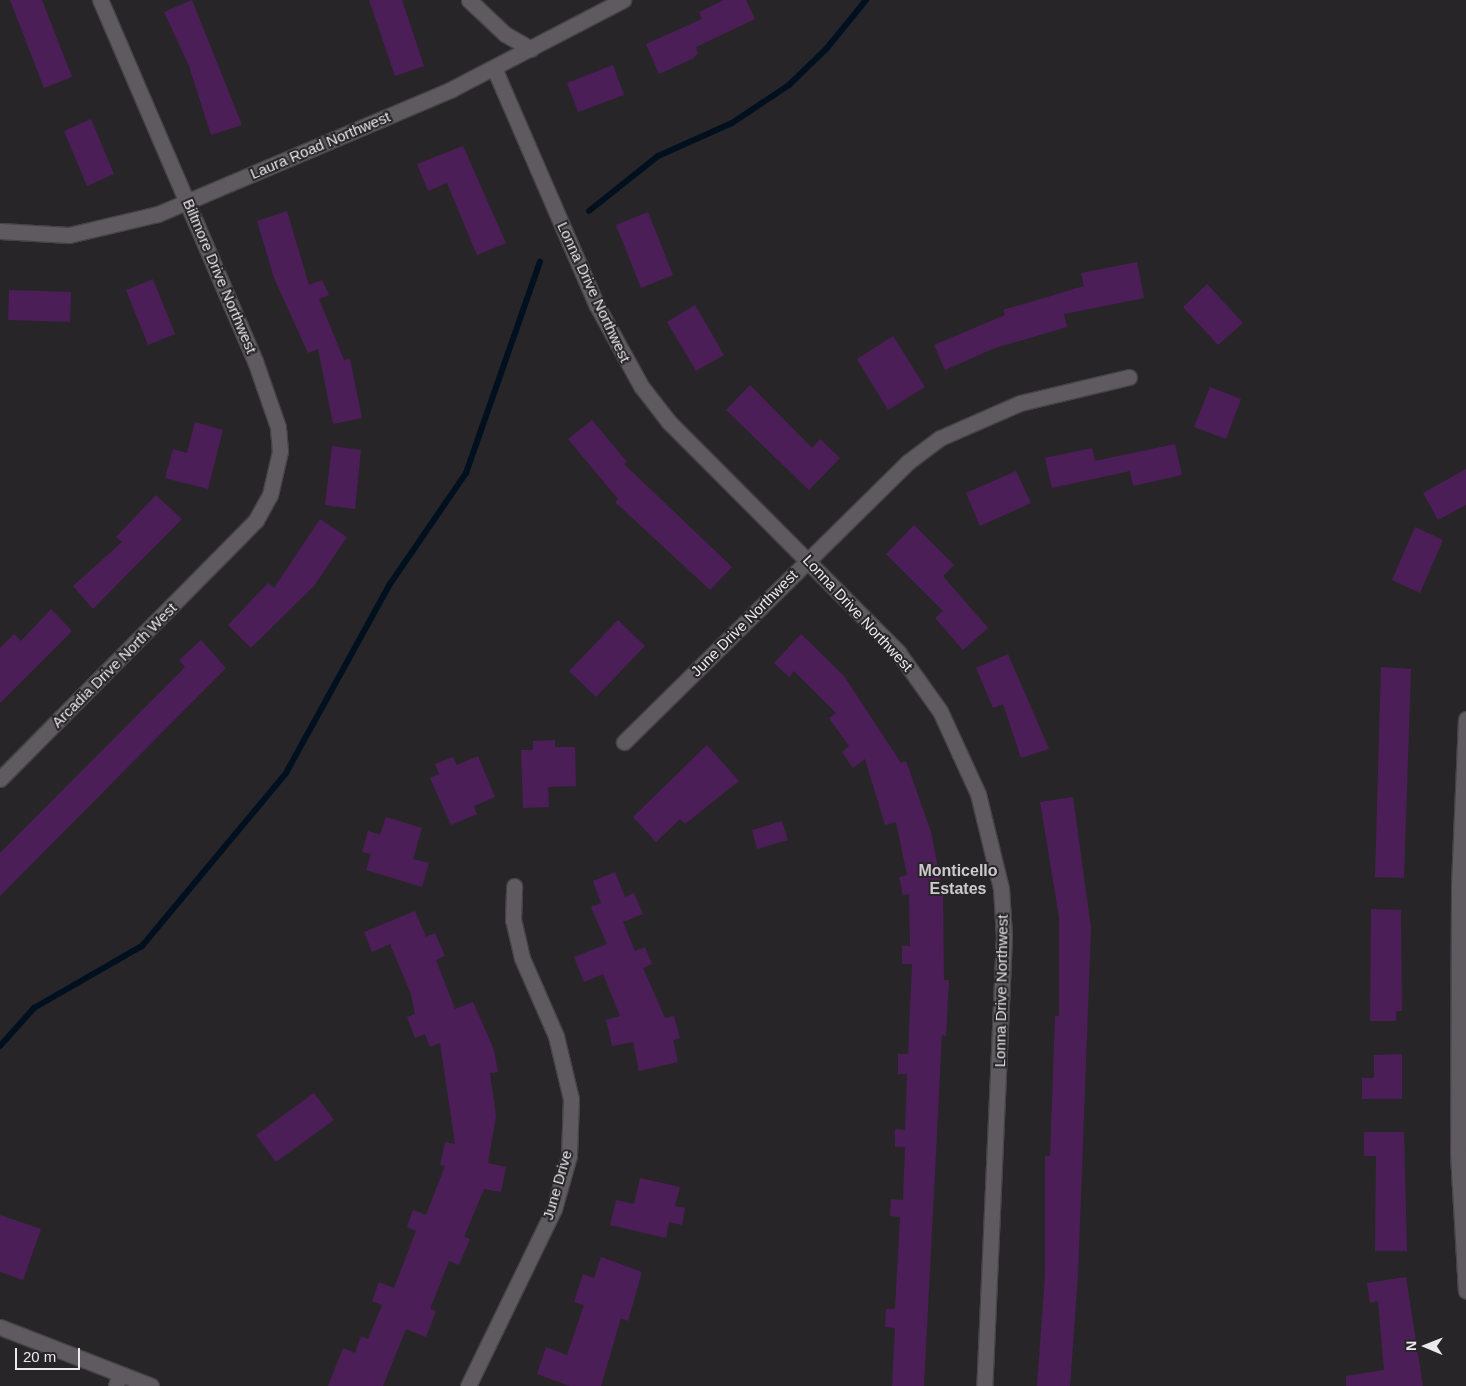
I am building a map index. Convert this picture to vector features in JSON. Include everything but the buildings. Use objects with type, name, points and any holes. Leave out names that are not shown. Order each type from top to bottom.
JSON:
[{"type":"street","name":"Biltmore Drive Northwest","points":[[100,0],[189,201],[278,427],[280,451],[270,495],[256,520],[228,550]]},
{"type":"street","points":[[469,0],[504,34],[531,49]]},
{"type":"street","name":"Laura Road Northwest","points":[[0,231],[68,235],[99,231],[189,201],[494,68],[623,0]]},
{"type":"street","name":"Lonna Drive Northwest","points":[[494,68],[596,304],[641,386],[669,422],[808,559],[898,652],[940,711],[978,794],[992,840],[1004,936],[984,1386]]},
{"type":"street","name":"June Drive Northwest","points":[[624,742],[908,462],[940,438],[1020,403],[1129,377]]},
{"type":"street","name":"Arcadia Drive North West","points":[[0,779],[228,550]]},
{"type":"street","points":[[1466,719],[1459,886],[1466,1291]]},
{"type":"street","name":"June Drive","points":[[468,1386],[554,1209],[569,1156],[571,1099],[556,1036],[522,958],[513,920],[514,886]]},
{"type":"street","points":[[0,1327],[118,1381],[151,1386]]},
{"type":"waterway","points":[[589,211],[658,156],[732,123],[789,85],[827,48],[866,0]]},
{"type":"waterway","points":[[0,1046],[34,1008],[142,946],[286,773],[390,584],[466,473],[540,262]]},
{"type":"district","name":"Monticello Estates","points":[[958,880]]}]
